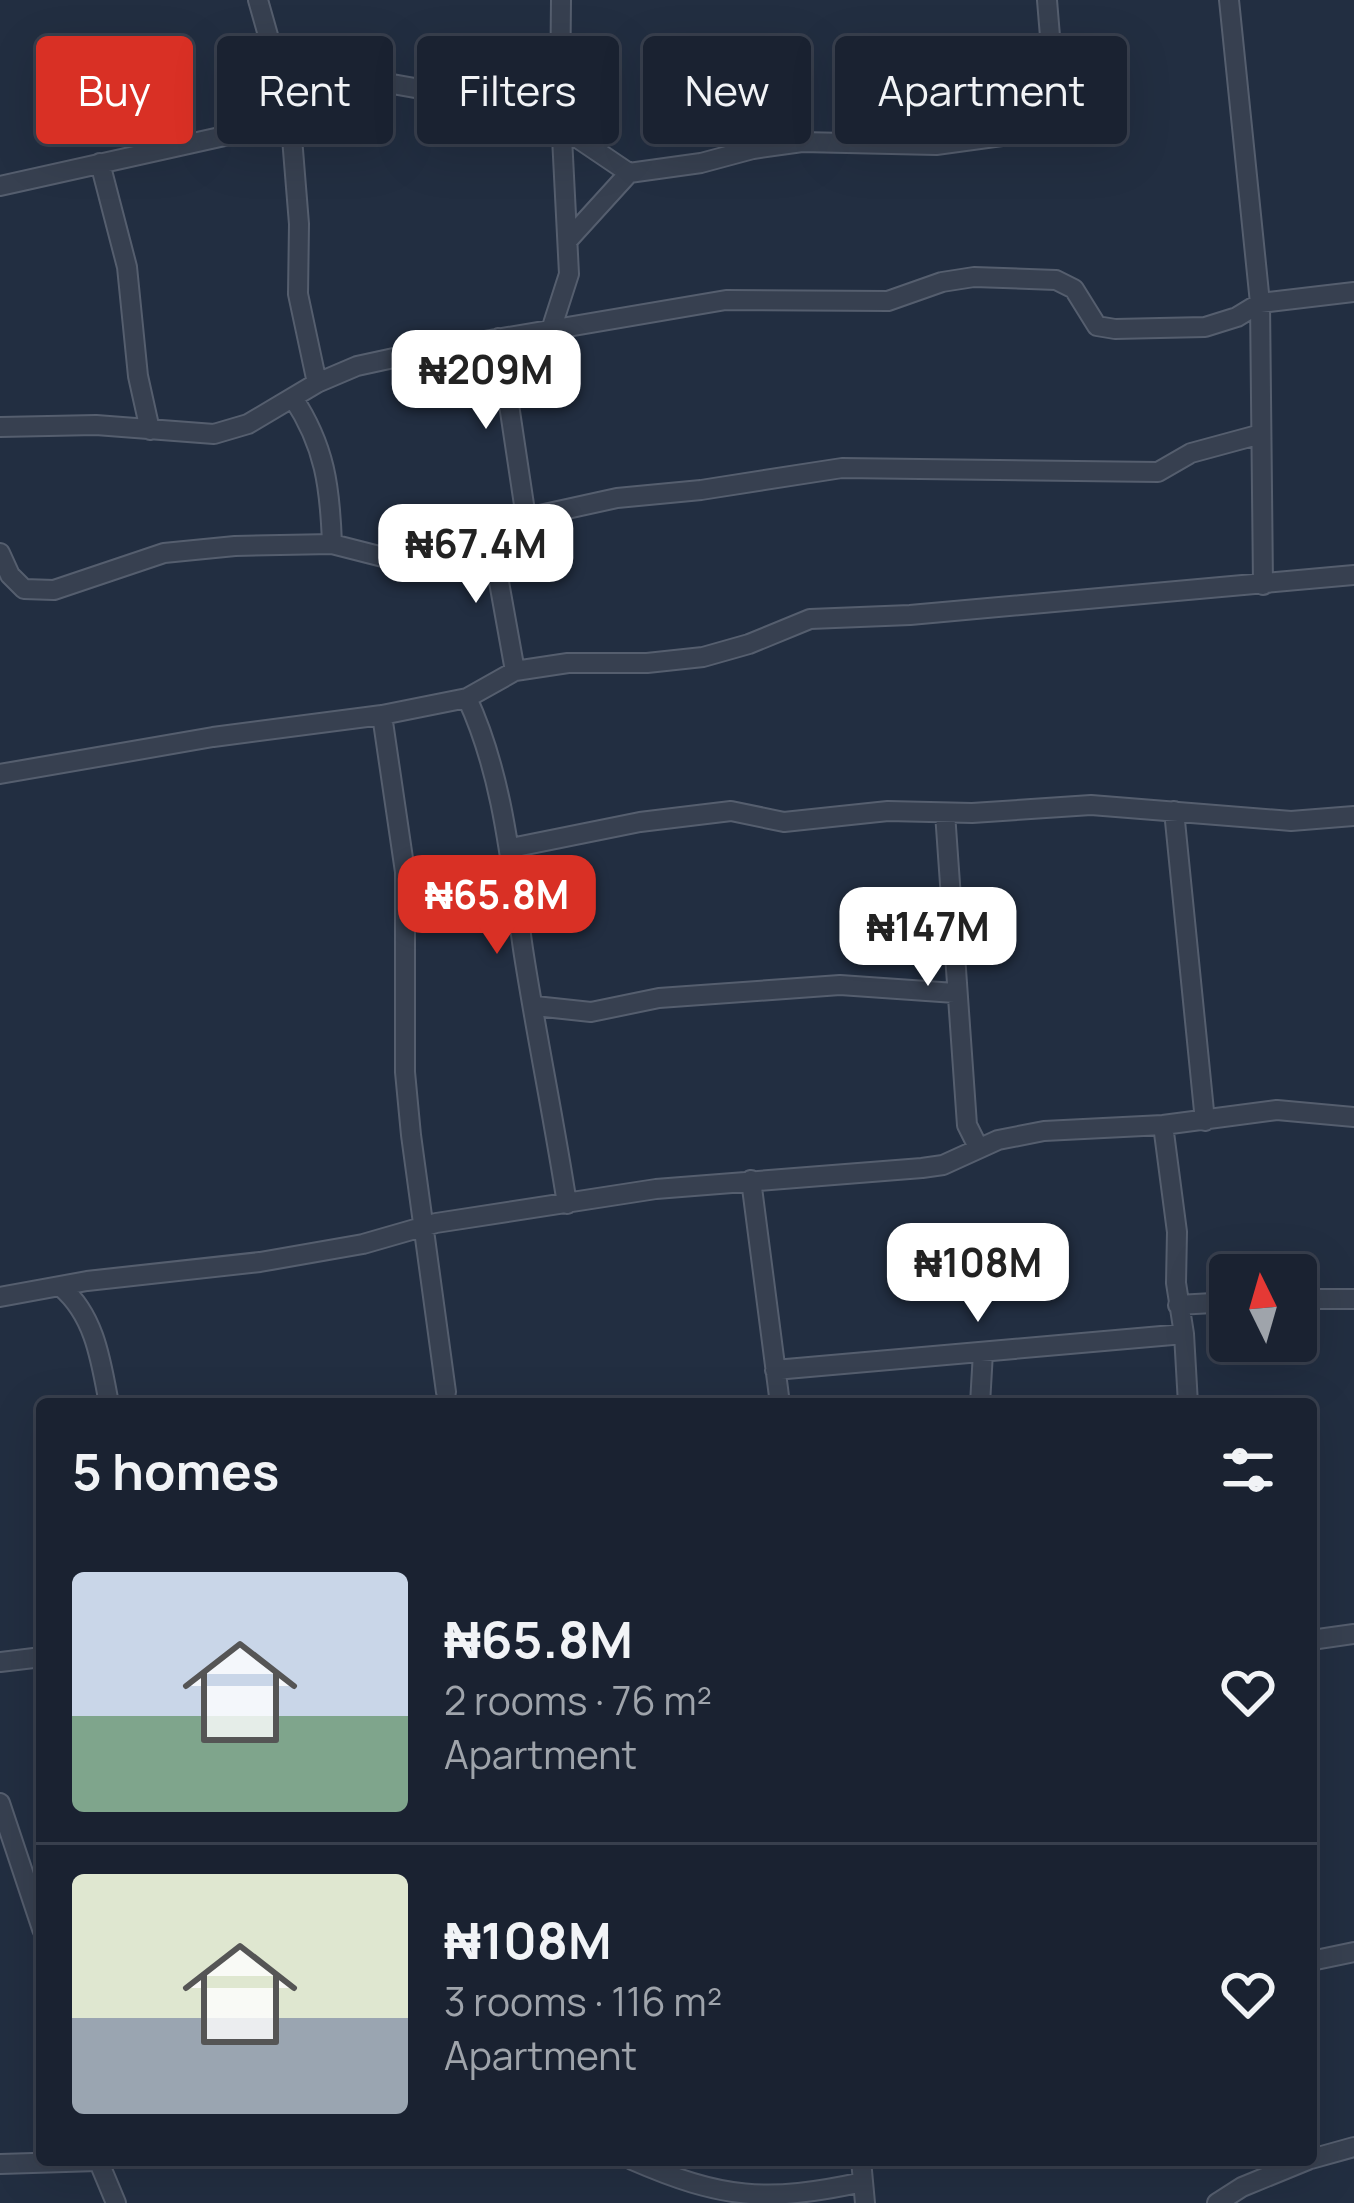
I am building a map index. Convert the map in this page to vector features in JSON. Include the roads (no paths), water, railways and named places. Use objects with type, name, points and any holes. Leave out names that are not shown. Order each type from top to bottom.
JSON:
[{"type":"street","points":[[258,0],[270,36]]},
{"type":"street","points":[[561,0],[561,36]]},
{"type":"street","points":[[568,239],[629,173],[802,142],[936,146],[1033,133],[1048,126],[1056,109],[1047,0]]},
{"type":"street","points":[[1229,0],[1260,303],[1263,585]]},
{"type":"street","points":[[0,186],[217,138]]},
{"type":"street","points":[[293,144],[298,294],[317,382]]},
{"type":"street","points":[[551,329],[569,274],[565,144]]},
{"type":"street","points":[[586,144],[629,173]]},
{"type":"street","points":[[100,164],[127,268],[138,376],[150,430]]},
{"type":"street","points":[[0,428],[96,425],[214,434],[248,424],[317,382],[357,366],[726,300],[888,301],[942,282],[974,277],[1056,280],[1074,289],[1096,326],[1115,329],[1205,327],[1237,317],[1260,303],[1354,292]]},
{"type":"street","points":[[499,338],[526,518]]},
{"type":"street","points":[[293,398],[314,429],[331,495],[332,544]]},
{"type":"street","points":[[0,553],[24,589],[54,590],[164,553],[332,544],[383,557],[407,556],[526,518],[616,498],[842,468],[1158,472],[1191,454],[1262,434]]},
{"type":"street","points":[[490,532],[515,671]]},
{"type":"street","points":[[0,774],[467,698],[515,671],[568,663],[703,657],[810,619],[910,615],[1354,574]]},
{"type":"street","points":[[467,698],[511,848],[524,954],[567,1204]]},
{"type":"street","points":[[382,715],[405,872],[405,1072],[446,1392]]},
{"type":"street","points":[[511,848],[718,812],[784,821],[888,811],[945,814],[1091,805],[1291,821],[1354,816]]},
{"type":"street","points":[[1174,811],[1205,1121]]},
{"type":"street","points":[[945,814],[967,1125],[979,1147]]},
{"type":"street","points":[[536,1006],[591,1012],[659,998],[872,984],[955,993]]},
{"type":"street","points":[[0,1297],[281,1258],[363,1244],[424,1227],[567,1204],[751,1180],[944,1165],[979,1147],[1044,1131],[1163,1125],[1277,1110],[1354,1118]]},
{"type":"street","points":[[1163,1125],[1178,1232],[1178,1306],[1188,1398]]},
{"type":"street","points":[[751,1180],[779,1398]]},
{"type":"street","points":[[61,1287],[78,1301],[91,1328],[108,1398]]},
{"type":"street","points":[[1317,1299],[1354,1299]]},
{"type":"street","points":[[1178,1306],[1209,1304]]},
{"type":"street","points":[[775,1370],[1184,1334]]},
{"type":"street","points":[[980,1398],[983,1352]]},
{"type":"street","points":[[1317,1639],[1354,1634]]},
{"type":"street","points":[[0,1662],[36,1658]]},
{"type":"street","points":[[0,1803],[4,1825],[35,1879]]},
{"type":"street","points":[[1317,1959],[1354,1952]]},
{"type":"street","points":[[1317,2155],[1354,2146]]},
{"type":"street","points":[[0,2164],[36,2163]]},
{"type":"street","points":[[101,2166],[116,2203]]},
{"type":"street","points":[[646,2166],[738,2200],[824,2195],[863,2182]]},
{"type":"street","points":[[862,2166],[865,2203]]},
{"type":"street","points":[[1217,2203],[1289,2166]]}]
